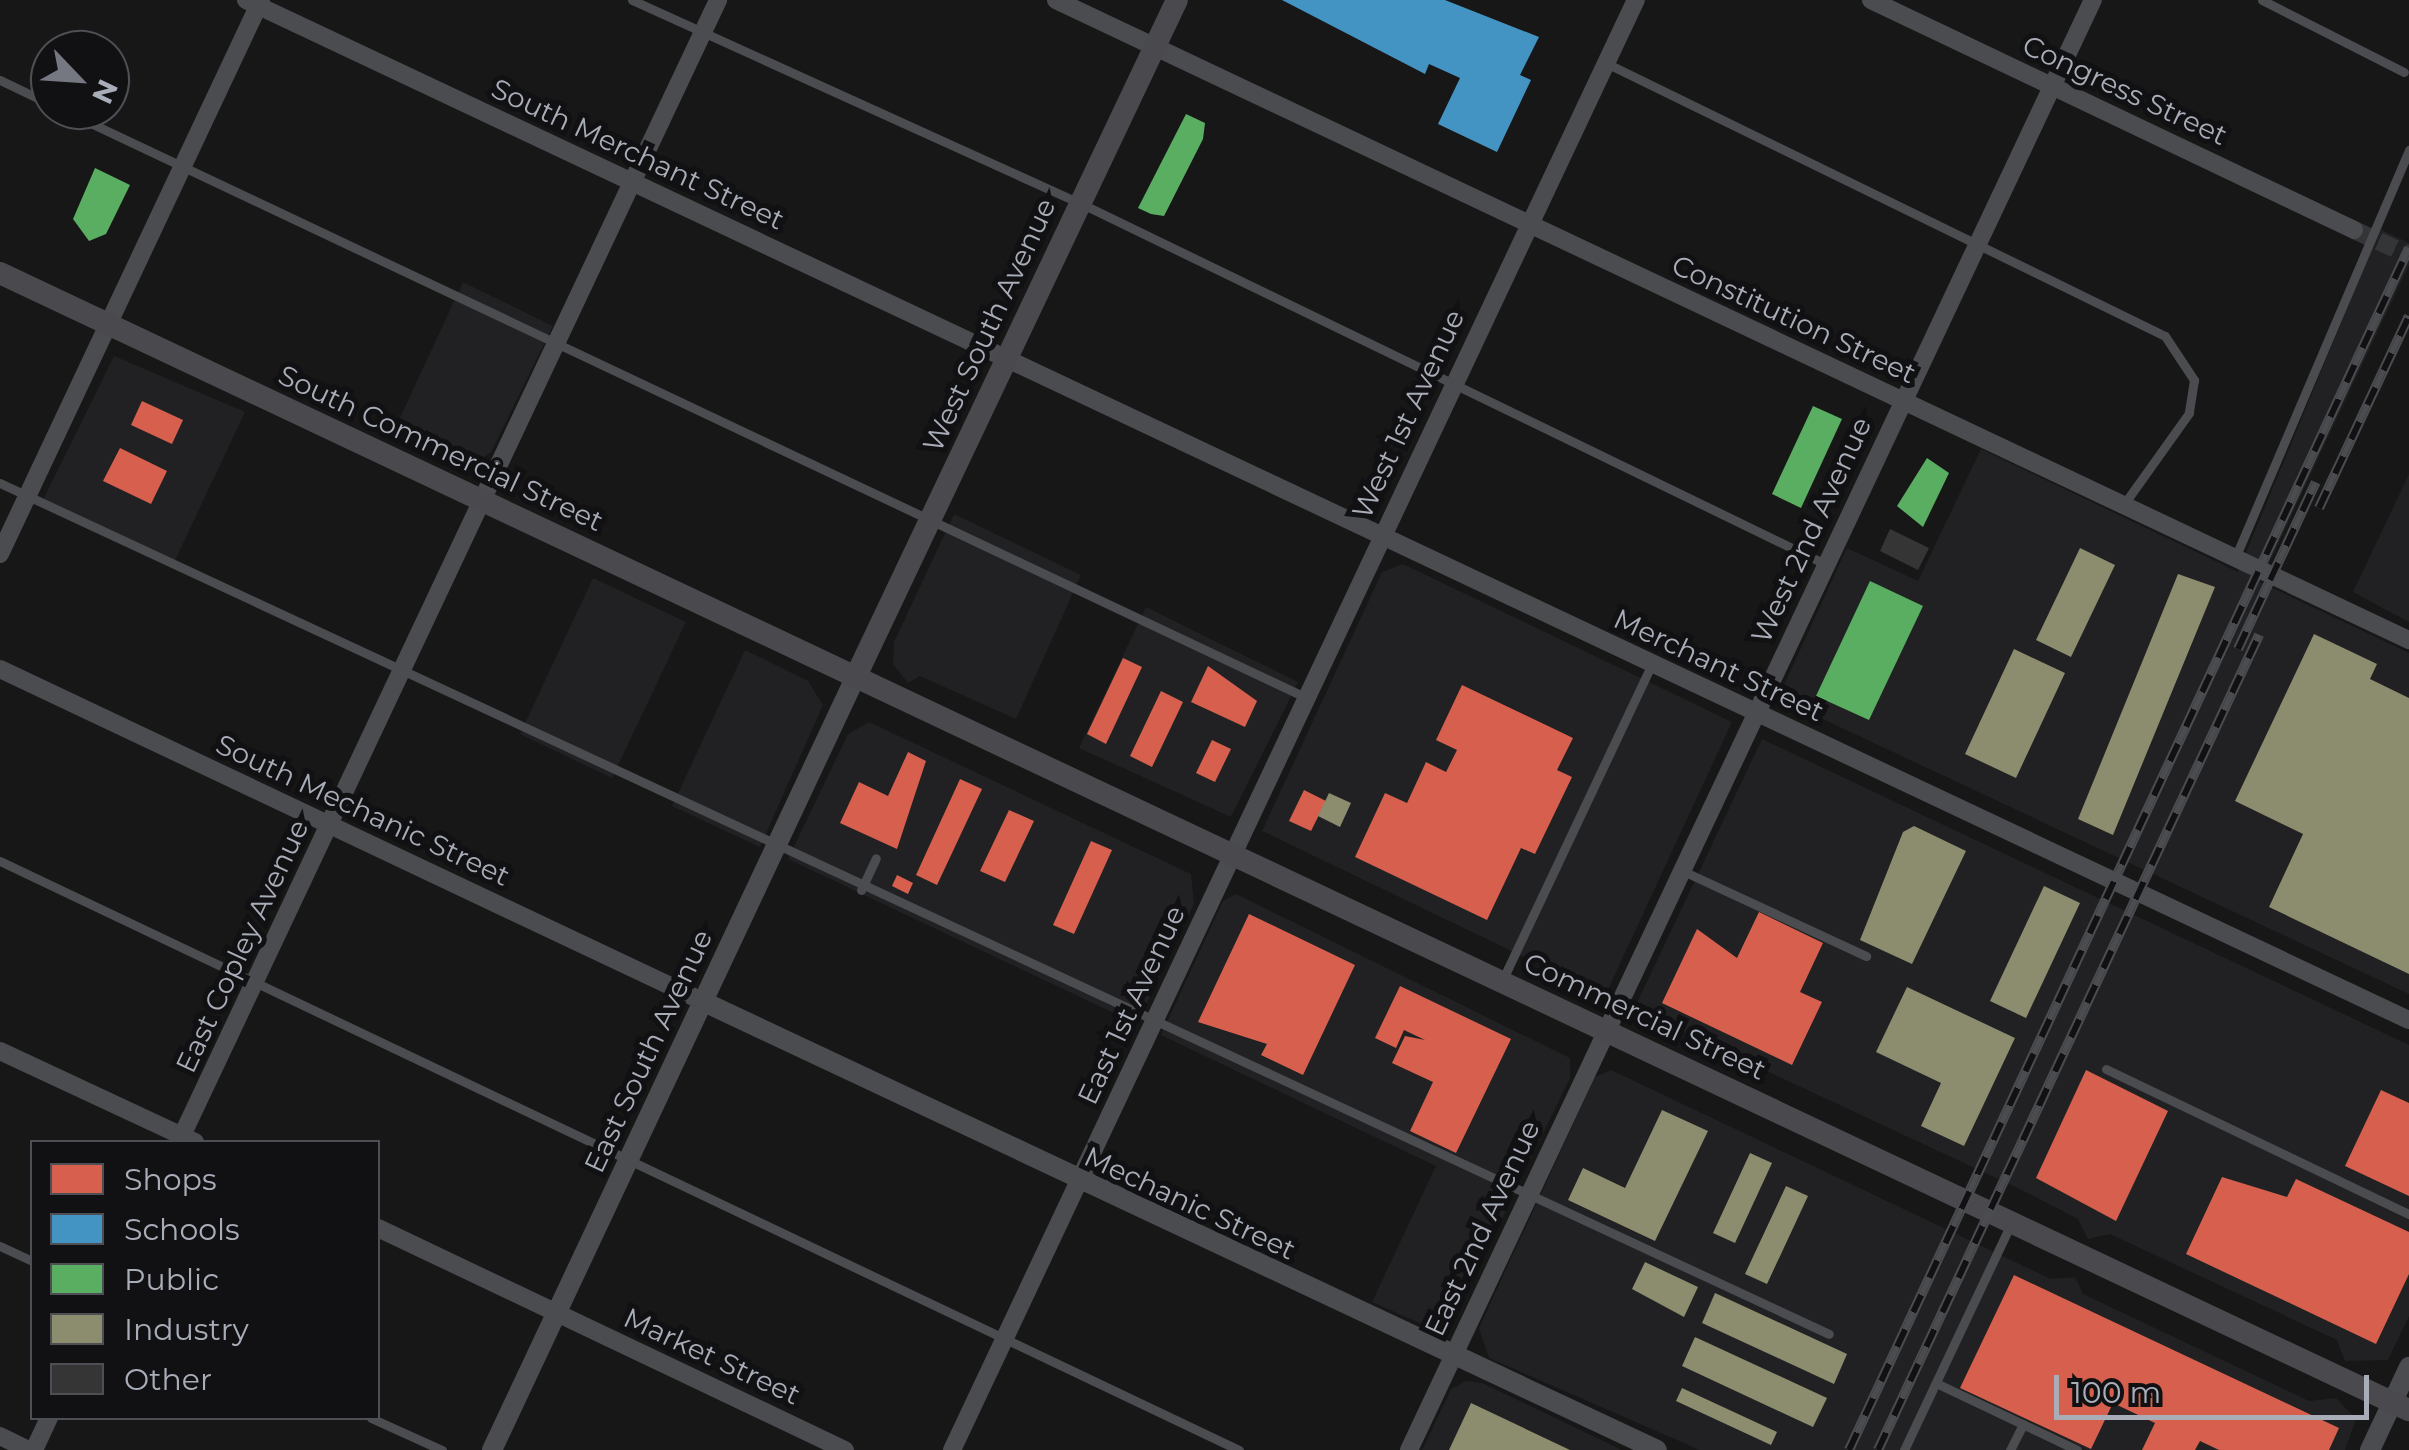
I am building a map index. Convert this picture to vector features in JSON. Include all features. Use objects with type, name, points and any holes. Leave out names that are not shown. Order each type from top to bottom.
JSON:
[{"type":"main road","name":"West South Avenue","points":[[856,676],[1177,0]]},
{"type":"main road","name":"South Commercial Street","points":[[0,274],[856,676]]},
{"type":"main road","name":"Commercial Street","points":[[856,676],[2401,1406]]},
{"type":"street","name":"East Copley Avenue","points":[[185,1140],[255,982],[718,0]]},
{"type":"street","name":"Constitution Street","points":[[1056,0],[2409,640]]},
{"type":"street","name":"West 1st Avenue","points":[[1232,854],[1636,0]]},
{"type":"street","name":"Congress Street","points":[[1871,0],[2354,230]]},
{"type":"street","name":"West 2nd Avenue","points":[[1605,1030],[2093,0]]},
{"type":"street","points":[[0,554],[255,2]]},
{"type":"street","name":"South Merchant Street","points":[[255,2],[1006,358]]},
{"type":"street","name":"Merchant Street","points":[[1006,358],[2409,1020]]},
{"type":"street","name":"South Mechanic Street","points":[[0,669],[702,1001]]},
{"type":"street","name":"East South Avenue","points":[[492,1450],[856,676]]},
{"type":"street","name":"East 1st Avenue","points":[[952,1450],[1232,854]]},
{"type":"street","name":"Mechanic Street","points":[[702,1001],[1657,1450]]},
{"type":"street","name":"East 2nd Avenue","points":[[1408,1450],[1605,1030]]},
{"type":"street","points":[[0,1051],[185,1140]]},
{"type":"street","name":"Market Street","points":[[380,1229],[845,1450]]},
{"type":"street","points":[[2370,1450],[2401,1406],[2409,1367]]},
{"type":"street","points":[[0,1436],[31,1450],[48,1420]]},
{"type":"lane","points":[[632,0],[1080,203],[1451,387],[1826,564]]},
{"type":"lane","points":[[2262,0],[2404,72]]},
{"type":"lane","points":[[1606,62],[2165,336],[2185,360],[2194,380],[2188,414],[2123,505]]},
{"type":"lane","points":[[0,80],[30,94]]},
{"type":"lane","points":[[106,130],[556,343],[933,514],[1305,696]]},
{"type":"lane","points":[[2235,558],[2409,150]]},
{"type":"lane","points":[[0,483],[860,890],[1829,1334]]},
{"type":"lane","points":[[1502,981],[1652,664]]},
{"type":"lane","points":[[860,890],[876,858]]},
{"type":"lane","points":[[0,861],[1006,1335],[1239,1450]]},
{"type":"lane","points":[[1681,870],[1866,956]]},
{"type":"lane","points":[[2106,1069],[2409,1214]]},
{"type":"lane","points":[[1904,1450],[2012,1222]]},
{"type":"lane","points":[[0,1246],[30,1260]]},
{"type":"lane","points":[[1936,1383],[2077,1450]]},
{"type":"lane","points":[[375,1420],[442,1450]]},
{"type":"lane","points":[[2010,1450],[2023,1424]]},
{"type":"shaded area","points":[[2380,229],[2409,243],[2409,265],[2260,582],[2409,653],[2409,994],[1778,698],[1847,548],[1918,581],[1981,449],[2238,572]]},
{"type":"shaded area","points":[[463,282],[553,326],[491,452],[468,468],[392,435]]},
{"type":"shaded area","points":[[114,356],[245,412],[172,567],[41,504]]},
{"type":"shaded area","points":[[2409,474],[2409,622],[2353,592]]},
{"type":"shaded area","points":[[954,514],[1081,575],[1016,719],[920,676],[908,683],[893,664],[894,642]]},
{"type":"shaded area","points":[[1403,564],[1732,722],[1605,996],[1262,831],[1382,572]]},
{"type":"shaded area","points":[[593,578],[686,622],[612,778],[520,734]]},
{"type":"shaded area","points":[[1146,607],[1298,682],[1231,817],[1079,748]]},
{"type":"shaded area","points":[[745,650],[808,681],[823,705],[760,847],[672,806]]},
{"type":"shaded area","points":[[869,722],[1191,874],[1194,904],[1137,1024],[788,859],[848,734]]},
{"type":"shaded area","points":[[1762,739],[2409,1045],[2409,1316],[2388,1360],[2345,1361],[2337,1340],[2110,1234],[2088,1239],[2078,1219],[2024,1191],[1634,1009]]},
{"type":"shaded area","points":[[1236,894],[1570,1058],[1570,1078],[1450,1326],[1433,1329],[1372,1302],[1436,1166],[1161,1035],[1223,901]]},
{"type":"shaded area","points":[[1611,1070],[2051,1279],[2075,1277],[2083,1294],[2309,1401],[2336,1398],[2356,1419],[2345,1450],[1700,1450],[1489,1358],[1479,1328],[1595,1077]]},
{"type":"shaded area","points":[[1466,1381],[1482,1383],[1622,1450],[1422,1450],[1451,1389]]},
{"type":"building: Shops","points":[[142,401],[183,420],[172,444],[131,425]]},
{"type":"building: Shops","points":[[120,448],[167,471],[151,504],[103,481]]},
{"type":"building: Shops","points":[[1123,658],[1142,667],[1106,744],[1087,734]]},
{"type":"building: Shops","points":[[1208,666],[1257,701],[1245,727],[1191,702]]},
{"type":"building: Shops","points":[[1462,685],[1573,738],[1557,770],[1572,777],[1535,854],[1521,848],[1487,920],[1355,857],[1385,793],[1407,803],[1426,762],[1446,772],[1457,750],[1436,740]]},
{"type":"building: Shops","points":[[1161,691],[1183,702],[1152,767],[1130,756]]},
{"type":"building: Shops","points":[[1212,740],[1231,749],[1215,782],[1196,773]]},
{"type":"building: Shops","points":[[908,752],[926,761],[897,849],[840,823],[859,782],[888,796]]},
{"type":"building: Shops","points":[[960,779],[982,789],[937,885],[916,875]]},
{"type":"building: Shops","points":[[1304,790],[1326,801],[1311,831],[1289,821]]},
{"type":"building: Shops","points":[[1009,810],[1034,821],[1005,882],[980,871]]},
{"type":"building: Shops","points":[[1091,841],[1112,850],[1074,934],[1053,925]]},
{"type":"building: Shops","points":[[897,875],[913,883],[908,894],[892,886]]},
{"type":"building: Shops","points":[[1759,912],[1823,943],[1800,992],[1822,1002],[1792,1065],[1662,1003],[1697,929],[1737,958]]},
{"type":"building: Shops","points":[[1249,914],[1355,965],[1303,1075],[1261,1055],[1267,1044],[1198,1022]]},
{"type":"building: Shops","points":[[1400,986],[1511,1039],[1456,1153],[1410,1131],[1433,1082],[1392,1063],[1405,1036],[1425,1040],[1404,1030],[1396,1048],[1375,1038]]},
{"type":"building: Shops","points":[[2086,1070],[2168,1111],[2116,1221],[2036,1178]]},
{"type":"building: Shops","points":[[2381,1090],[2409,1103],[2409,1196],[2345,1166]]},
{"type":"building: Shops","points":[[2222,1177],[2287,1197],[2296,1179],[2409,1232],[2409,1274],[2376,1344],[2186,1254]]},
{"type":"building: Shops","points":[[2014,1275],[2339,1428],[2329,1450],[2219,1450],[2200,1441],[2195,1450],[2142,1450],[2155,1423],[2113,1403],[2091,1449],[1960,1388]]},
{"type":"building: Schools","points":[[1282,0],[1445,0],[1539,37],[1520,75],[1531,80],[1497,152],[1438,124],[1460,78],[1429,64],[1425,74]]},
{"type":"building: Public","points":[[1186,114],[1205,123],[1203,139],[1164,216],[1151,214],[1138,208]]},
{"type":"building: Public","points":[[95,168],[130,185],[106,234],[89,241],[73,219]]},
{"type":"building: Public","points":[[1813,406],[1842,419],[1801,508],[1772,494]]},
{"type":"building: Public","points":[[1927,458],[1949,473],[1923,527],[1897,506]]},
{"type":"building: Public","points":[[1870,581],[1923,606],[1869,720],[1816,696]]},
{"type":"building: Industry","points":[[2080,548],[2115,565],[2071,657],[2036,640]]},
{"type":"building: Industry","points":[[2178,574],[2215,587],[2113,835],[2078,819]]},
{"type":"building: Industry","points":[[2314,634],[2377,664],[2370,679],[2409,698],[2409,974],[2269,907],[2303,834],[2235,801]]},
{"type":"building: Industry","points":[[2014,649],[2065,673],[2016,778],[1965,754]]},
{"type":"building: Industry","points":[[1329,793],[1351,803],[1340,827],[1318,816]]},
{"type":"building: Industry","points":[[1914,826],[1966,851],[1912,964],[1860,940],[1903,832]]},
{"type":"building: Industry","points":[[2044,886],[2080,903],[2026,1018],[1990,1001]]},
{"type":"building: Industry","points":[[1907,987],[2015,1038],[1964,1146],[1921,1126],[1941,1083],[1876,1052]]},
{"type":"building: Industry","points":[[1662,1110],[1708,1131],[1655,1241],[1568,1200],[1583,1168],[1625,1188]]},
{"type":"building: Industry","points":[[1750,1153],[1772,1163],[1735,1243],[1713,1233]]},
{"type":"building: Industry","points":[[1786,1186],[1808,1196],[1767,1284],[1745,1274]]},
{"type":"building: Industry","points":[[1645,1262],[1698,1287],[1684,1317],[1632,1289]]},
{"type":"building: Industry","points":[[1715,1293],[1847,1354],[1834,1384],[1702,1323]]},
{"type":"building: Industry","points":[[1695,1337],[1827,1398],[1813,1427],[1682,1366]]},
{"type":"building: Industry","points":[[1682,1388],[1777,1432],[1771,1445],[1676,1401]]},
{"type":"building: Industry","points":[[1471,1403],[1570,1450],[1449,1450]]},
{"type":"building: Other","points":[[1890,529],[1929,548],[1918,570],[1880,551]]},
{"type":"tunnel","points":[[2354,230],[2409,255]]},
{"type":"railway","points":[[1849,1450],[2409,248]]},
{"type":"railway","points":[[2319,508],[2409,316]]},
{"type":"railway","points":[[2238,649],[2316,482]]},
{"type":"railway","points":[[1878,1450],[2259,635]]}]
